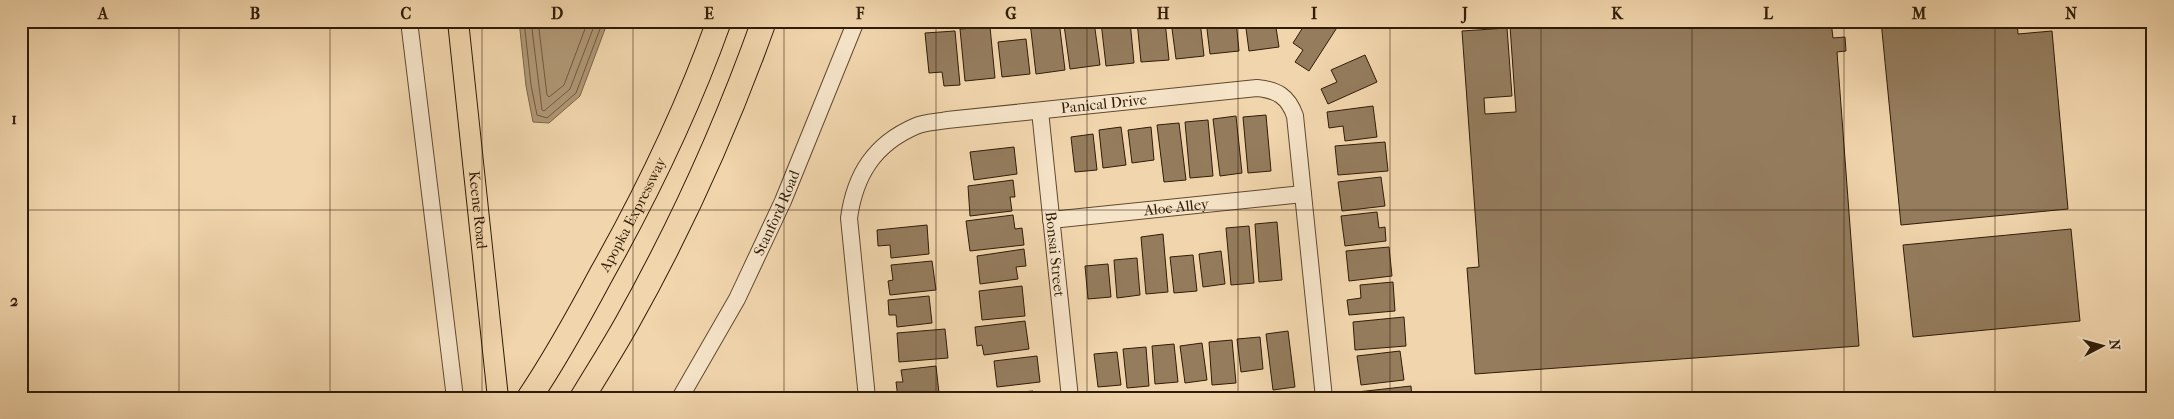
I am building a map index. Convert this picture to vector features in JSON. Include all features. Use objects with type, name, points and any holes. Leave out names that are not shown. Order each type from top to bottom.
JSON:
[{"type":"highway","name":"Apopka Expressway","points":[[532,393],[574,326],[621,240],[666,147],[719,21]]},
{"type":"highway","points":[[582,398],[628,323],[674,232],[716,143],[764,21]]},
{"type":"main road","name":"Keene Road","points":[[458,21],[498,398]]},
{"type":"street","points":[[409,21],[455,398]]},
{"type":"street","name":"Stanford Road","points":[[680,398],[741,290],[783,201],[856,21]]},
{"type":"street","name":"Panical Drive","points":[[867,398],[849,228],[852,196],[862,172],[877,152],[917,125],[1257,88],[1272,89],[1284,96],[1291,104],[1295,116],[1324,398]]},
{"type":"street","name":"Bonsai Street","points":[[1040,111],[1070,398]]},
{"type":"street","name":"Aloe Alley","points":[[1051,220],[1303,194]]},
{"type":"water","points":[[519,21],[608,21],[580,96],[549,123],[533,122],[526,86]]},
{"type":"building","points":[[1059,21],[1065,70],[1036,74],[1030,22]]},
{"type":"building","points":[[1130,21],[1134,63],[1106,66],[1101,22]]},
{"type":"building","points":[[1137,21],[1165,21],[1169,60],[1141,62]]},
{"type":"building","points":[[1171,21],[1200,21],[1204,56],[1176,59]]},
{"type":"building","points":[[1206,21],[1236,21],[1239,51],[1210,54]]},
{"type":"building","points":[[1245,21],[1275,21],[1279,47],[1249,51]]},
{"type":"building","points":[[1307,21],[1331,21],[1338,26],[1309,71],[1295,62],[1303,50],[1293,43]]},
{"type":"building","points":[[1573,21],[1831,21],[1833,38],[1845,37],[1846,51],[1837,52],[1859,346],[1475,374],[1467,268],[1479,267],[1462,31],[1507,28],[1512,96],[1484,98],[1485,114],[1516,112],[1510,26]]},
{"type":"building","points":[[1881,21],[2017,21],[2018,34],[2052,31],[2068,209],[1901,225]]},
{"type":"building","points":[[1094,22],[1100,65],[1070,69],[1064,25]]},
{"type":"building","points":[[990,27],[995,78],[965,81],[960,29]]},
{"type":"building","points":[[955,31],[960,85],[944,86],[942,72],[929,73],[925,33]]},
{"type":"building","points":[[1026,39],[1030,74],[1002,77],[998,42]]},
{"type":"building","points":[[1365,55],[1377,82],[1328,104],[1321,89],[1337,82],[1331,70]]},
{"type":"building","points":[[1373,106],[1377,137],[1345,141],[1343,126],[1329,128],[1327,112]]},
{"type":"building","points":[[1266,115],[1271,171],[1248,173],[1243,117]]},
{"type":"building","points":[[1236,116],[1242,173],[1220,176],[1213,119]]},
{"type":"building","points":[[1208,120],[1213,176],[1190,178],[1185,122]]},
{"type":"building","points":[[1179,123],[1186,180],[1164,182],[1157,125]]},
{"type":"building","points":[[1121,127],[1126,165],[1103,168],[1099,130]]},
{"type":"building","points":[[1151,127],[1154,160],[1132,163],[1128,130]]},
{"type":"building","points":[[1093,134],[1097,170],[1075,172],[1071,137]]},
{"type":"building","points":[[1385,142],[1388,171],[1338,175],[1335,146]]},
{"type":"building","points":[[1014,147],[1017,174],[974,180],[970,152]]},
{"type":"building","points":[[1381,177],[1385,206],[1342,211],[1338,182]]},
{"type":"building","points":[[1013,180],[1015,197],[1010,197],[1012,211],[970,216],[968,186]]},
{"type":"building","points":[[1377,212],[1379,228],[1385,227],[1386,241],[1345,246],[1341,216]]},
{"type":"building","points":[[1013,215],[1015,229],[1022,228],[1024,245],[970,251],[966,221]]},
{"type":"building","points":[[1277,222],[1282,280],[1259,282],[1255,224]]},
{"type":"building","points":[[927,225],[929,254],[891,258],[890,245],[878,246],[877,230]]},
{"type":"building","points":[[1249,226],[1254,283],[1231,285],[1226,228]]},
{"type":"building","points":[[2071,229],[2080,321],[1913,337],[1903,245]]},
{"type":"building","points":[[1163,234],[1168,292],[1146,294],[1141,237]]},
{"type":"building","points":[[1389,247],[1392,276],[1349,281],[1346,251]]},
{"type":"building","points":[[1024,249],[1026,266],[1016,267],[1018,279],[980,284],[977,256]]},
{"type":"building","points":[[1221,251],[1225,284],[1203,287],[1199,254]]},
{"type":"building","points":[[1193,255],[1197,291],[1174,293],[1170,257]]},
{"type":"building","points":[[1137,258],[1140,295],[1117,298],[1114,260]]},
{"type":"building","points":[[932,261],[936,290],[890,295],[888,281],[893,280],[891,265]]},
{"type":"building","points":[[1108,264],[1111,297],[1088,299],[1085,266]]},
{"type":"building","points":[[1393,282],[1395,311],[1349,315],[1347,300],[1361,298],[1360,285]]},
{"type":"building","points":[[1022,286],[1025,316],[982,320],[979,291]]},
{"type":"building","points":[[929,296],[932,323],[897,327],[896,315],[889,315],[888,300]]},
{"type":"building","points":[[1404,317],[1406,346],[1355,350],[1353,322]]},
{"type":"building","points":[[1025,321],[1029,349],[984,355],[982,345],[977,346],[975,327]]},
{"type":"building","points":[[945,329],[948,358],[899,362],[897,333]]},
{"type":"building","points":[[1288,331],[1295,387],[1273,390],[1266,334]]},
{"type":"building","points":[[1260,337],[1263,369],[1241,372],[1237,339]]},
{"type":"building","points":[[1232,340],[1236,383],[1212,385],[1209,342]]},
{"type":"building","points":[[1202,343],[1207,380],[1185,383],[1180,346]]},
{"type":"building","points":[[1174,344],[1178,382],[1155,384],[1152,346]]},
{"type":"building","points":[[1146,347],[1149,386],[1127,388],[1123,349]]},
{"type":"building","points":[[1400,351],[1404,380],[1361,385],[1357,356]]},
{"type":"building","points":[[1117,352],[1121,385],[1098,387],[1094,354]]},
{"type":"building","points":[[1037,356],[1040,382],[997,387],[994,361]]},
{"type":"building","points":[[936,366],[939,393],[898,398],[896,382],[903,382],[901,370]]},
{"type":"building","points":[[1411,386],[1412,398],[1357,398],[1357,392]]},
{"type":"building","points":[[1033,391],[1033,398],[998,398],[998,394]]}]
